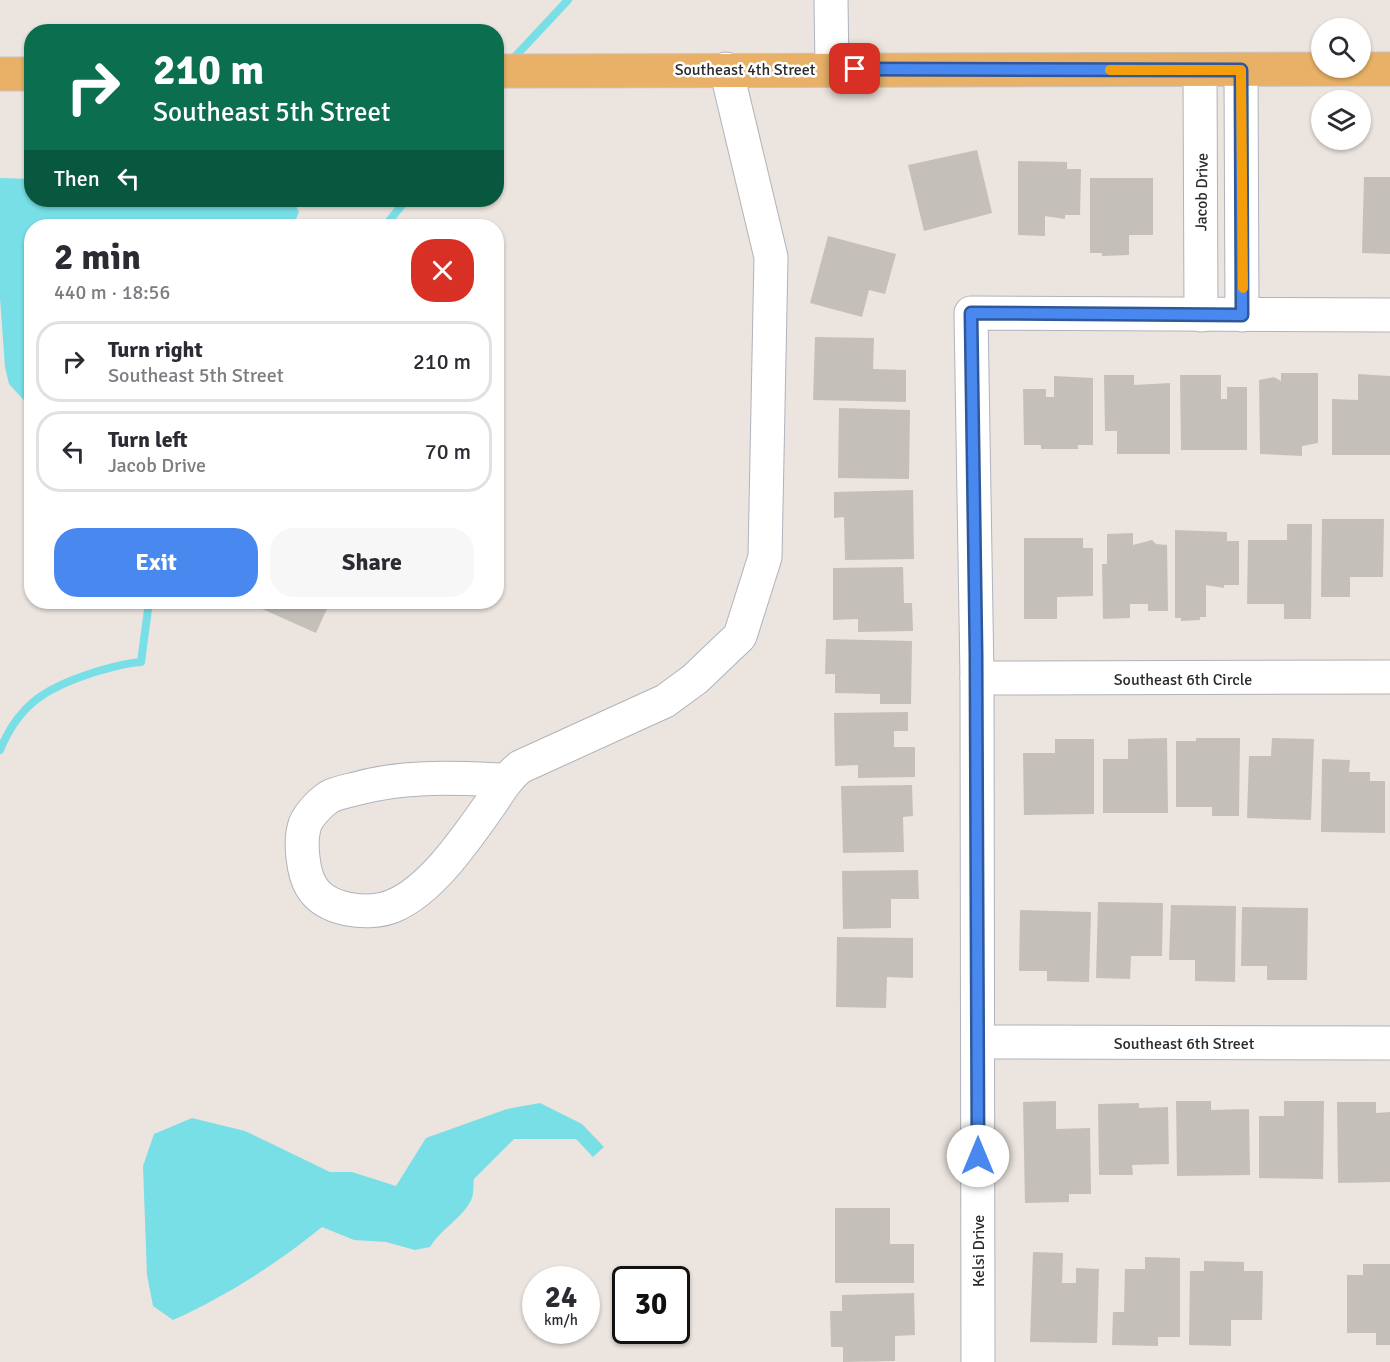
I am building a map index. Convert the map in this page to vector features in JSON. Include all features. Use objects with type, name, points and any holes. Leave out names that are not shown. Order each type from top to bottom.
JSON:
[{"type":"main road","name":"Southeast 4th Street","points":[[504,71],[1390,69]]},
{"type":"main road","points":[[0,74],[24,74]]},
{"type":"street","points":[[831,0],[832,69]]},
{"type":"street","points":[[504,780],[444,778],[387,780],[330,796],[318,806],[304,827],[304,856],[310,886],[321,898],[357,912],[392,907],[421,890],[458,847],[493,800],[504,780],[520,767],[665,701],[695,679],[740,636],[765,557],[771,257],[726,69]]},
{"type":"street","name":"Jacob Drive","points":[[1200,70],[1201,315]]},
{"type":"street","points":[[1241,70],[1242,315]]},
{"type":"street","name":"Kelsi Drive","points":[[978,1362],[977,678],[971,313],[1201,315]]},
{"type":"street","points":[[1201,315],[1390,315]]},
{"type":"street","name":"Southeast 6th Circle","points":[[977,678],[1390,677]]},
{"type":"street","name":"Southeast 6th Street","points":[[979,1042],[1390,1043]]},
{"type":"water","points":[[0,178],[24,179],[24,207],[296,207],[299,212],[296,219],[24,219],[24,400],[9,384],[5,367],[0,298]]},
{"type":"water","points":[[540,1103],[582,1124],[604,1147],[593,1157],[576,1139],[514,1139],[474,1179],[473,1196],[469,1205],[430,1247],[415,1250],[386,1242],[354,1240],[322,1227],[287,1254],[250,1278],[212,1301],[173,1320],[153,1306],[147,1275],[143,1166],[154,1134],[192,1118],[245,1131],[330,1172],[352,1172],[396,1186],[426,1138],[507,1109]]},
{"type":"building","points":[[977,150],[992,213],[924,231],[908,165]]},
{"type":"building","points":[[1018,161],[1067,162],[1067,169],[1081,169],[1080,215],[1065,215],[1065,219],[1045,216],[1045,236],[1018,235]]},
{"type":"building","points":[[1364,177],[1390,177],[1390,254],[1362,253]]},
{"type":"building","points":[[1090,178],[1153,178],[1153,235],[1129,235],[1129,255],[1102,256],[1102,253],[1090,253]]},
{"type":"building","points":[[828,236],[896,254],[885,294],[869,290],[862,317],[810,303]]},
{"type":"building","points":[[815,337],[874,338],[873,369],[906,370],[906,402],[813,400]]},
{"type":"building","points":[[1281,373],[1318,373],[1318,443],[1302,446],[1302,456],[1260,454],[1259,380],[1274,377],[1281,381]]},
{"type":"building","points":[[1358,374],[1390,376],[1390,455],[1332,455],[1332,399],[1358,400]]},
{"type":"building","points":[[1104,375],[1134,375],[1134,385],[1170,383],[1170,454],[1117,454],[1117,431],[1105,431]]},
{"type":"building","points":[[1180,375],[1221,375],[1221,399],[1227,399],[1227,387],[1247,387],[1247,450],[1181,450]]},
{"type":"building","points":[[1054,376],[1093,378],[1093,445],[1078,445],[1078,449],[1041,449],[1041,445],[1024,445],[1023,389],[1046,389],[1046,397],[1054,397]]},
{"type":"building","points":[[839,408],[910,410],[909,479],[838,478]]},
{"type":"building","points":[[913,490],[914,559],[845,560],[844,517],[834,518],[834,492]]},
{"type":"building","points":[[1322,519],[1384,519],[1383,577],[1350,577],[1350,597],[1321,597]]},
{"type":"building","points":[[1287,524],[1312,524],[1311,619],[1284,619],[1284,604],[1247,604],[1248,540],[1287,540]]},
{"type":"building","points":[[1175,530],[1227,532],[1227,541],[1239,541],[1239,585],[1224,585],[1224,588],[1206,585],[1206,617],[1200,617],[1200,620],[1181,621],[1181,618],[1175,618]]},
{"type":"building","points":[[1133,533],[1133,545],[1152,540],[1156,544],[1167,545],[1168,611],[1148,611],[1148,604],[1130,604],[1130,618],[1103,619],[1102,564],[1107,564],[1107,534]]},
{"type":"building","points":[[1024,538],[1083,538],[1083,548],[1093,548],[1093,596],[1057,597],[1057,619],[1024,619]]},
{"type":"building","points":[[903,567],[904,603],[912,603],[913,631],[858,632],[858,619],[833,620],[833,568]]},
{"type":"building","points":[[262,609],[327,609],[316,633]]},
{"type":"building","points":[[826,639],[912,641],[911,704],[880,704],[880,694],[835,693],[835,674],[825,674]]},
{"type":"building","points":[[908,712],[908,731],[894,731],[894,747],[915,747],[915,777],[858,778],[858,765],[835,766],[834,713]]},
{"type":"building","points":[[1167,738],[1168,813],[1103,813],[1103,759],[1128,759],[1128,739]]},
{"type":"building","points":[[1196,738],[1240,738],[1239,816],[1212,816],[1212,807],[1176,807],[1176,741],[1196,741]]},
{"type":"building","points":[[1272,738],[1314,739],[1311,820],[1247,818],[1249,756],[1271,756]]},
{"type":"building","points":[[1055,739],[1094,739],[1094,814],[1024,815],[1023,753],[1055,753]]},
{"type":"building","points":[[1322,759],[1350,760],[1349,772],[1370,772],[1370,781],[1385,781],[1385,833],[1321,832]]},
{"type":"building","points":[[912,785],[913,816],[903,817],[904,852],[843,853],[841,786]]},
{"type":"building","points":[[918,870],[919,899],[891,899],[891,928],[843,929],[842,871]]},
{"type":"building","points":[[1098,902],[1163,903],[1162,956],[1131,956],[1130,979],[1096,978]]},
{"type":"building","points":[[1171,905],[1236,906],[1235,982],[1195,981],[1195,960],[1169,960]]},
{"type":"building","points":[[1242,907],[1308,908],[1307,980],[1267,980],[1267,966],[1241,966]]},
{"type":"building","points":[[1020,910],[1091,912],[1089,982],[1047,981],[1047,971],[1019,971]]},
{"type":"building","points":[[837,937],[913,938],[913,978],[887,977],[886,1008],[836,1007]]},
{"type":"building","points":[[1056,1101],[1056,1129],[1090,1128],[1091,1194],[1069,1194],[1069,1202],[1025,1203],[1023,1102]]},
{"type":"building","points":[[1176,1101],[1211,1101],[1211,1110],[1249,1109],[1250,1175],[1177,1176]]},
{"type":"building","points":[[1284,1101],[1324,1101],[1323,1179],[1259,1178],[1259,1116],[1284,1116]]},
{"type":"building","points":[[1337,1102],[1376,1102],[1376,1113],[1390,1112],[1390,1182],[1338,1183]]},
{"type":"building","points":[[1139,1103],[1139,1108],[1168,1107],[1169,1164],[1132,1165],[1133,1175],[1099,1175],[1098,1104]]},
{"type":"building","points":[[835,1208],[890,1208],[890,1244],[914,1244],[914,1283],[835,1283]]},
{"type":"building","points":[[1033,1252],[1063,1253],[1062,1283],[1076,1283],[1076,1268],[1099,1269],[1097,1343],[1030,1342]]},
{"type":"building","points":[[1145,1257],[1180,1258],[1180,1337],[1158,1337],[1158,1346],[1112,1345],[1113,1312],[1124,1312],[1125,1269],[1145,1269]]},
{"type":"building","points":[[1204,1261],[1244,1262],[1244,1271],[1263,1271],[1262,1320],[1231,1320],[1231,1346],[1189,1345],[1190,1271],[1204,1271]]},
{"type":"building","points":[[1363,1264],[1390,1264],[1390,1345],[1376,1345],[1376,1333],[1347,1333],[1347,1275],[1363,1275]]},
{"type":"building","points":[[914,1293],[915,1335],[895,1336],[895,1361],[843,1362],[843,1347],[831,1347],[830,1311],[842,1311],[842,1295]]},
{"type":"waterway","points":[[509,63],[568,0]]},
{"type":"waterway","points":[[391,219],[400,207]]},
{"type":"waterway","points":[[0,750],[25,709],[48,692],[92,673],[141,662],[148,609]]},
{"type":"slow traffic","points":[[1110,70],[1241,70],[1243,288]]},
{"type":"route","points":[[855,69],[1241,70],[1242,315],[971,313],[974,371],[978,1156]]}]
